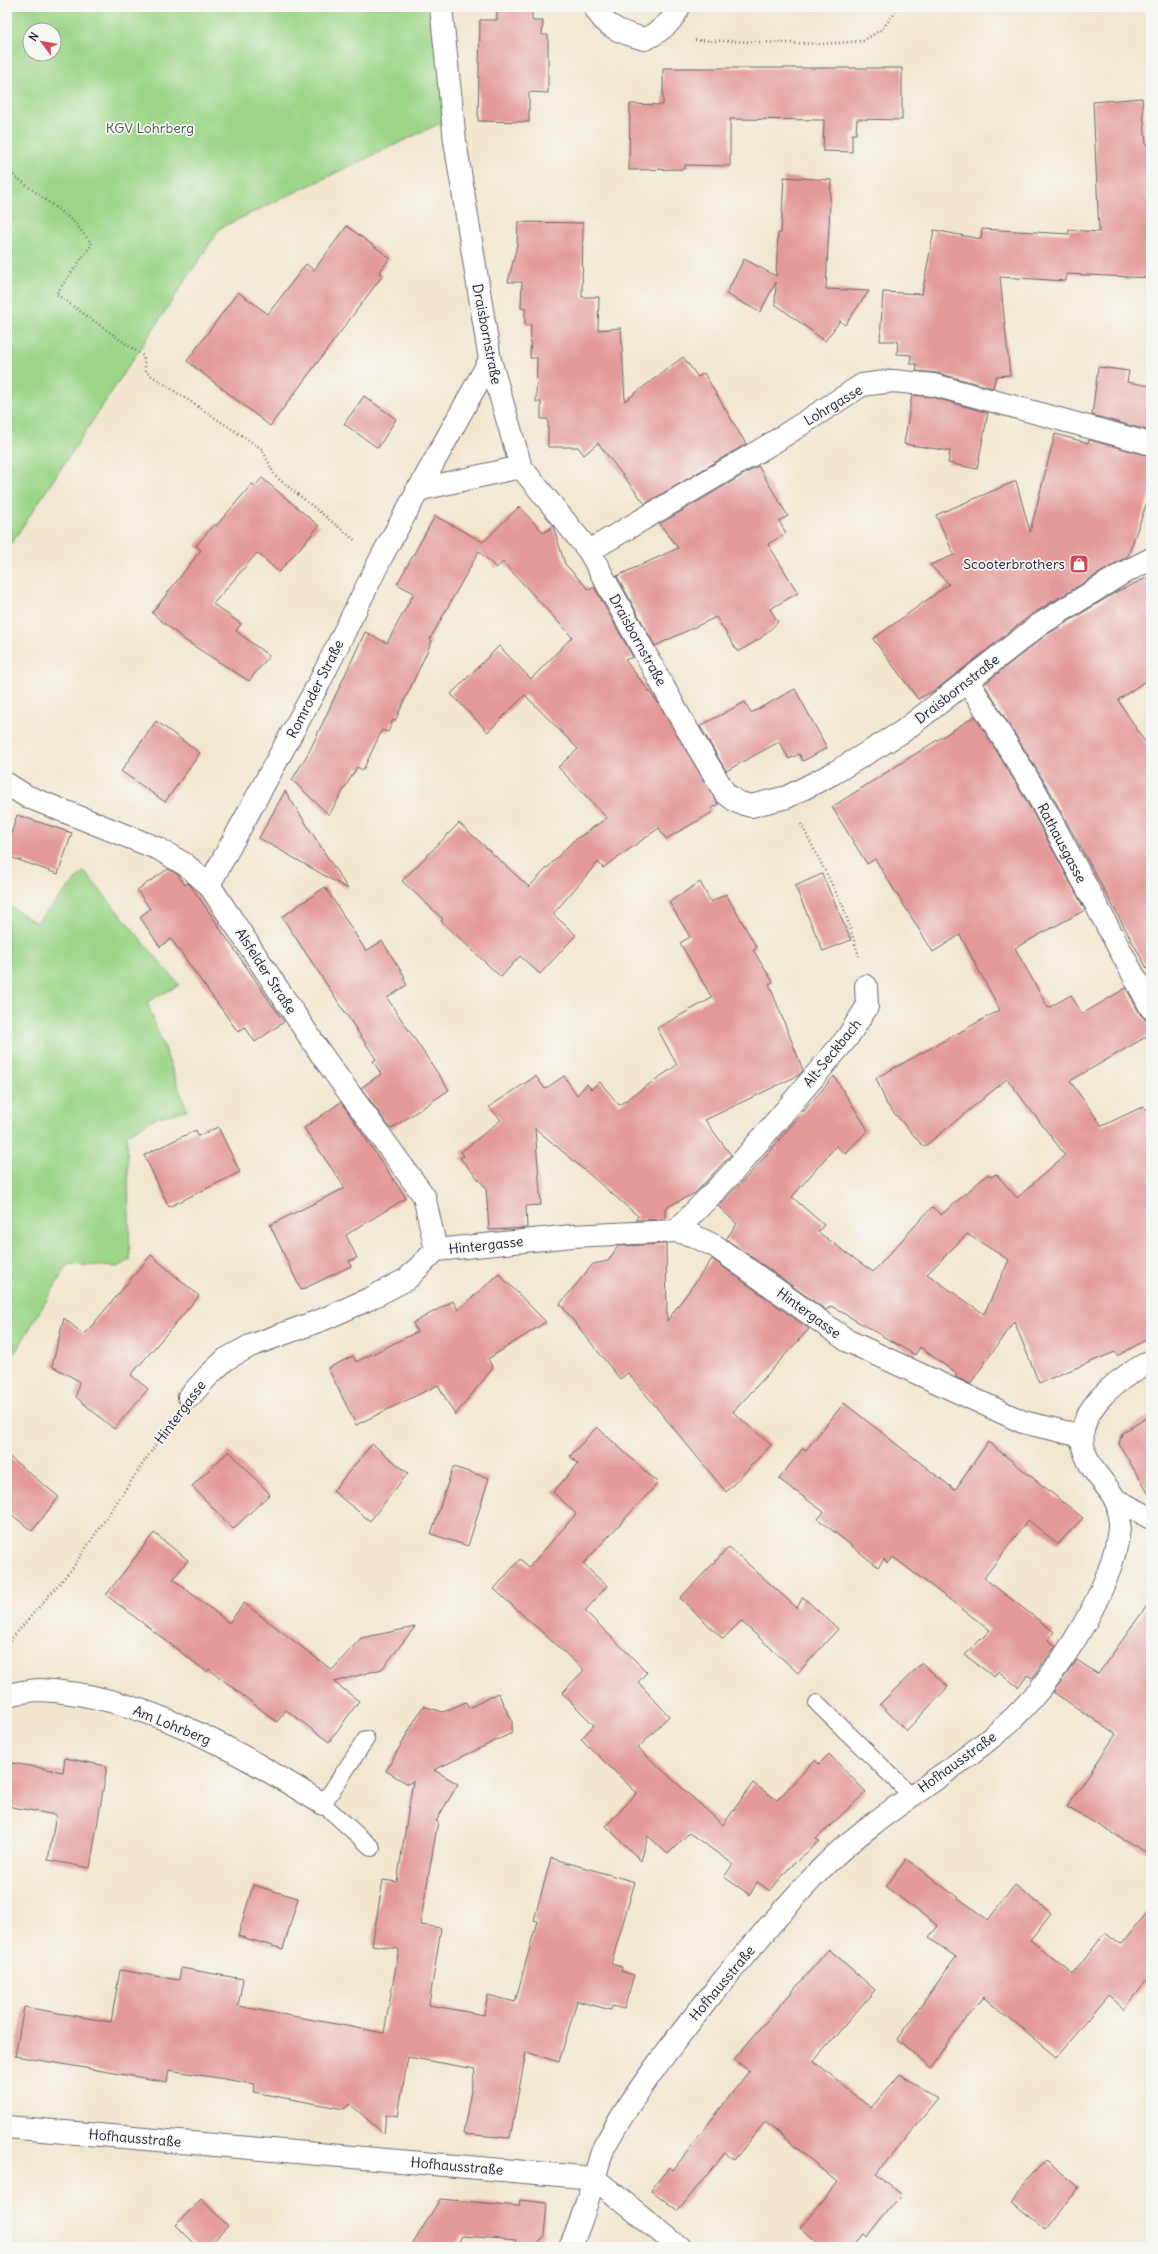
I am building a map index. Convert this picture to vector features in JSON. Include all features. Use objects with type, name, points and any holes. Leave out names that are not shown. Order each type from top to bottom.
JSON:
[{"type":"street","name":"Draisbornstraße","points":[[441,7],[455,140],[490,360],[521,467],[589,551],[680,718],[725,793],[738,802],[751,806],[787,797],[832,774],[902,732],[1040,625],[1123,573],[1151,559]]},
{"type":"street","points":[[595,7],[598,15],[607,24],[622,33],[645,39],[670,24],[680,7]]},
{"type":"street","name":"Romroder Straße","points":[[209,886],[319,683],[382,556],[417,490],[490,360]]},
{"type":"street","name":"Lohrgasse","points":[[589,551],[768,446],[862,385],[893,381],[934,385],[1151,444]]},
{"type":"street","points":[[417,490],[521,467]]},
{"type":"street","name":"Rathausgasse","points":[[968,681],[1037,794],[1151,1008]]},
{"type":"street","name":"Alsfelder Straße","points":[[7,784],[26,796],[159,849],[186,865],[209,886],[322,1054],[424,1196],[436,1250]]},
{"type":"street","name":"Alt-Seckbach","points":[[676,1231],[733,1172],[847,1038],[867,1006],[866,986]]},
{"type":"street","name":"Hintergasse","points":[[189,1397],[226,1359],[250,1346],[324,1319],[369,1299],[406,1279],[436,1250],[572,1236],[676,1231],[694,1236],[714,1246],[848,1342],[1023,1422],[1082,1436]]},
{"type":"street","points":[[1082,1436],[1088,1416],[1110,1388],[1121,1378],[1151,1361]]},
{"type":"street","name":"Hofhausstraße","points":[[7,2127],[594,2178],[603,2148],[631,2103],[687,2025],[743,1957],[827,1864],[871,1826],[999,1731],[1050,1674],[1073,1643],[1091,1612],[1108,1570],[1118,1527],[1119,1512],[1116,1500],[1088,1461],[1082,1436]]},
{"type":"street","points":[[1116,1500],[1151,1518]]},
{"type":"street","name":"Am Lohrberg","points":[[7,1695],[39,1690],[109,1700],[180,1725],[250,1759],[323,1804]]},
{"type":"street","points":[[570,2247],[580,2227],[594,2178],[679,2247]]},
{"type":"lane","points":[[817,1703],[912,1796]]},
{"type":"lane","points":[[366,1739],[323,1804],[372,1848]]},
{"type":"path","points":[[691,40],[822,44],[863,41],[882,29],[900,7]]},
{"type":"path","points":[[7,170],[74,222],[92,244],[56,294],[143,356],[146,372],[262,449],[275,476],[350,537],[382,556]]},
{"type":"path","points":[[787,797],[843,906],[862,963],[866,986]]},
{"type":"path","name":"Hintergasse","points":[[7,1644],[70,1570],[189,1397]]},
{"type":"green space","name":"KGV Lohrberg","points":[[7,7],[432,7],[449,119],[220,228],[7,550]]},
{"type":"green space","points":[[84,871],[179,985],[147,1002],[187,1110],[155,1118],[127,1134],[130,1260],[118,1267],[68,1264],[18,1348],[7,1363],[7,904],[36,923]]},
{"type":"building","points":[[497,7],[532,7],[532,21],[543,21],[542,35],[548,35],[548,93],[529,92],[529,122],[478,121],[480,20],[497,20]]},
{"type":"building","points":[[663,68],[902,68],[902,120],[857,119],[856,134],[852,134],[852,152],[823,151],[824,120],[730,119],[730,166],[685,165],[685,169],[629,170],[630,104],[663,105]]},
{"type":"building","points":[[1142,98],[1146,145],[1151,144],[1151,278],[1066,274],[1066,281],[1000,277],[1010,375],[996,376],[993,388],[937,373],[916,371],[917,364],[910,364],[911,355],[897,354],[898,341],[880,341],[883,292],[922,294],[934,230],[981,239],[982,229],[1069,234],[1069,230],[1099,232],[1093,102]]},
{"type":"building","points":[[784,177],[831,180],[826,289],[869,291],[845,325],[840,321],[825,341],[775,304],[776,282],[760,312],[726,294],[744,259],[776,276],[778,233],[781,233]]},
{"type":"building","points":[[518,222],[583,223],[582,297],[599,297],[598,330],[621,328],[625,401],[683,357],[698,377],[704,373],[746,444],[645,504],[598,443],[584,455],[578,447],[548,447],[548,419],[541,419],[541,402],[536,402],[537,358],[530,358],[531,325],[525,325],[525,308],[521,308],[522,282],[508,282],[517,245]]},
{"type":"building","points":[[347,226],[390,258],[379,273],[383,275],[270,426],[187,361],[238,292],[268,314],[306,264],[314,270]]},
{"type":"building","points":[[1098,367],[1129,371],[1127,382],[1151,386],[1151,431],[1092,415]]},
{"type":"building","points":[[912,395],[932,397],[988,413],[977,469],[948,463],[950,451],[904,444]]},
{"type":"building","points":[[364,396],[396,419],[378,448],[344,424]]},
{"type":"building","points":[[1055,434],[1088,443],[1089,440],[1151,456],[1151,491],[1128,556],[1032,614],[937,689],[918,699],[873,639],[949,584],[930,565],[954,555],[936,515],[1016,481],[1030,532]]},
{"type":"building","points":[[758,466],[788,516],[779,521],[786,533],[768,544],[798,593],[770,609],[778,622],[761,638],[738,652],[716,617],[655,646],[617,576],[678,548],[660,524]]},
{"type":"building","points":[[262,478],[319,526],[279,572],[257,553],[213,604],[241,624],[236,631],[269,656],[249,681],[186,641],[152,613],[201,550],[196,546],[214,524],[216,526],[252,484],[255,486]]},
{"type":"building","points":[[519,507],[544,533],[553,526],[565,564],[589,590],[594,587],[633,657],[625,660],[659,704],[718,804],[711,809],[713,812],[666,839],[659,828],[603,868],[598,862],[553,914],[576,935],[540,974],[520,956],[501,977],[441,921],[443,919],[402,881],[459,823],[529,887],[572,842],[607,818],[558,767],[578,749],[525,695],[488,732],[451,694],[499,646],[531,679],[572,637],[503,562],[496,568],[479,551],[430,639],[432,641],[395,721],[393,720],[388,732],[382,730],[363,770],[357,767],[329,815],[292,780],[310,750],[365,632],[387,643],[414,593],[397,584],[435,516],[483,542]]},
{"type":"building","points":[[1151,576],[1151,677],[1118,700],[1151,751],[1151,981],[1148,975],[1150,974],[1048,788],[984,684],[1046,635],[1118,591]]},
{"type":"building","points":[[795,689],[827,748],[803,761],[799,754],[789,759],[779,742],[726,771],[700,726],[745,702],[751,713]]},
{"type":"building","points":[[975,716],[1026,800],[1085,910],[1015,948],[1048,1008],[1071,995],[1082,1014],[1126,988],[1140,1014],[1145,1019],[1151,1020],[1151,1034],[1070,1081],[1102,1126],[1144,1106],[1145,1109],[1151,1108],[1151,1337],[1117,1356],[1115,1352],[1039,1383],[1014,1321],[970,1384],[955,1377],[957,1374],[920,1347],[915,1355],[831,1306],[826,1310],[726,1239],[737,1224],[718,1206],[748,1176],[834,1076],[868,1130],[845,1154],[836,1146],[792,1197],[824,1225],[818,1232],[873,1272],[932,1207],[941,1215],[988,1174],[991,1177],[996,1174],[1017,1198],[1065,1155],[1007,1079],[924,1147],[887,1105],[876,1078],[1000,1010],[960,935],[933,952],[875,859],[867,864],[832,807]],"holes":[[[967,1234],[1009,1260],[984,1314],[927,1274]]]},
{"type":"building","points":[[156,721],[200,753],[165,802],[121,771]]},
{"type":"building","points":[[285,791],[348,889],[259,838]]},
{"type":"building","points":[[17,815],[72,833],[58,874],[7,856],[7,847]]},
{"type":"building","points":[[168,869],[178,875],[185,885],[188,883],[191,886],[284,1022],[255,1042],[245,1027],[238,1032],[171,939],[160,947],[140,917],[150,909],[137,890]]},
{"type":"building","points":[[822,874],[851,940],[823,951],[795,886]]},
{"type":"building","points":[[700,882],[711,902],[726,894],[757,948],[753,950],[773,982],[769,984],[803,1070],[799,1075],[705,1120],[731,1155],[695,1193],[665,1208],[665,1219],[636,1220],[638,1216],[535,1128],[541,1205],[526,1206],[527,1228],[489,1230],[486,1188],[460,1158],[464,1156],[461,1152],[501,1120],[489,1107],[536,1076],[545,1089],[564,1076],[577,1095],[587,1084],[591,1089],[600,1082],[619,1105],[677,1065],[657,1028],[712,998],[680,943],[690,937],[669,902]]},
{"type":"building","points":[[325,887],[366,951],[382,941],[405,977],[403,978],[407,985],[387,998],[449,1090],[391,1129],[361,1088],[381,1074],[373,1061],[376,1059],[282,917]]},
{"type":"building","points":[[341,1102],[406,1198],[346,1235],[357,1258],[349,1261],[351,1266],[301,1290],[270,1225],[345,1188],[304,1128]]},
{"type":"building","points":[[218,1127],[240,1172],[169,1207],[144,1155],[196,1130],[198,1136]]},
{"type":"building","points":[[666,1244],[667,1321],[712,1259],[809,1329],[733,1412],[771,1445],[726,1492],[628,1373],[620,1379],[560,1304],[593,1264],[608,1261],[618,1246]]},
{"type":"building","points":[[151,1255],[199,1296],[131,1375],[148,1389],[114,1429],[76,1397],[79,1381],[52,1366],[64,1318],[84,1335]]},
{"type":"building","points":[[499,1274],[546,1322],[488,1359],[493,1368],[455,1415],[438,1385],[356,1425],[328,1368],[353,1356],[356,1362],[417,1332],[413,1323],[453,1301],[458,1310]]},
{"type":"building","points":[[844,1403],[955,1490],[988,1442],[1083,1518],[1058,1544],[1028,1520],[984,1578],[1054,1632],[1048,1640],[1056,1646],[1032,1678],[1027,1675],[1018,1687],[998,1671],[994,1677],[965,1655],[990,1630],[893,1557],[887,1563],[884,1559],[878,1567],[818,1519],[824,1512],[779,1479],[803,1448],[806,1450]]},
{"type":"building","points":[[1151,1415],[1151,1498],[1119,1444],[1122,1433]]},
{"type":"building","points":[[597,1427],[658,1483],[583,1564],[607,1586],[585,1611],[647,1672],[638,1682],[669,1716],[638,1748],[723,1825],[753,1783],[777,1800],[815,1760],[819,1764],[829,1754],[866,1792],[816,1839],[820,1841],[789,1868],[770,1891],[757,1882],[750,1895],[724,1877],[733,1864],[689,1833],[668,1854],[648,1836],[641,1861],[606,1826],[637,1793],[581,1739],[594,1725],[562,1693],[584,1670],[494,1589],[520,1559],[529,1567],[576,1514],[553,1492],[578,1464],[570,1456]]},
{"type":"building","points":[[372,1444],[408,1473],[370,1521],[333,1491]]},
{"type":"building","points":[[229,1451],[270,1494],[233,1529],[192,1486]]},
{"type":"building","points":[[7,1455],[59,1497],[32,1531],[7,1511]]},
{"type":"building","points":[[453,1467],[489,1478],[468,1546],[431,1534]]},
{"type":"building","points":[[154,1533],[188,1560],[173,1579],[229,1623],[244,1603],[332,1670],[361,1638],[415,1627],[382,1669],[334,1682],[359,1701],[329,1742],[286,1710],[277,1722],[209,1669],[207,1672],[106,1595]]},
{"type":"building","points":[[729,1547],[797,1608],[803,1597],[838,1629],[798,1673],[741,1621],[723,1639],[680,1598]]},
{"type":"building","points":[[1151,1600],[1151,1855],[1067,1807],[1116,1734],[1053,1692],[1077,1660],[1098,1674]]},
{"type":"building","points":[[922,1663],[948,1687],[906,1731],[880,1704]]},
{"type":"building","points":[[498,1693],[512,1721],[512,1733],[434,1770],[458,1784],[436,1821],[438,1821],[420,1925],[441,1928],[429,2005],[484,2015],[488,1995],[515,2002],[537,1921],[534,1920],[551,1858],[635,1882],[611,1964],[622,1967],[621,1971],[634,1975],[624,2009],[612,2006],[611,2010],[577,2001],[559,2062],[526,2052],[510,2138],[463,2134],[475,2069],[408,2057],[398,2116],[386,2114],[384,2134],[350,2104],[344,2109],[253,2092],[255,2084],[169,2070],[167,2082],[15,2056],[24,2007],[111,2022],[120,1970],[179,1980],[181,1968],[243,1979],[238,2006],[384,2033],[399,1949],[372,1945],[383,1880],[397,1882],[413,1781],[408,1784],[386,1771],[423,1706],[443,1712],[466,1702],[469,1708]]},
{"type":"building","points":[[65,1758],[107,1766],[90,1868],[48,1860],[56,1815],[7,1806],[7,1762],[63,1772]]},
{"type":"building","points":[[906,1859],[988,1920],[1015,1885],[1051,1913],[1030,1940],[1073,1974],[1105,1933],[1121,1945],[1151,1907],[1151,1975],[1125,2009],[1108,1995],[1056,2057],[983,1997],[950,2039],[931,2069],[897,2039],[956,1957],[929,1938],[938,1926],[886,1887]]},
{"type":"building","points":[[253,1885],[298,1898],[283,1949],[238,1936]]},
{"type":"building","points":[[829,1949],[875,1990],[814,2061],[871,2108],[900,2074],[938,2099],[876,2174],[901,2195],[867,2237],[863,2234],[852,2247],[824,2247],[800,2228],[838,2182],[765,2122],[734,2160],[725,2153],[678,2211],[651,2190],[669,2167],[673,2170],[749,2071],[734,2059]]},
{"type":"building","points":[[1046,2160],[1079,2187],[1045,2228],[1012,2201]]},
{"type":"building","points":[[201,2199],[228,2226],[208,2247],[198,2247],[176,2225]]},
{"type":"building","points":[[440,2199],[519,2206],[520,2200],[547,2203],[544,2236],[536,2247],[515,2247],[516,2240],[462,2236],[456,2247],[411,2247]]},
{"type":"place","name":"Scooterbrothers","points":[[1079,564]]}]
